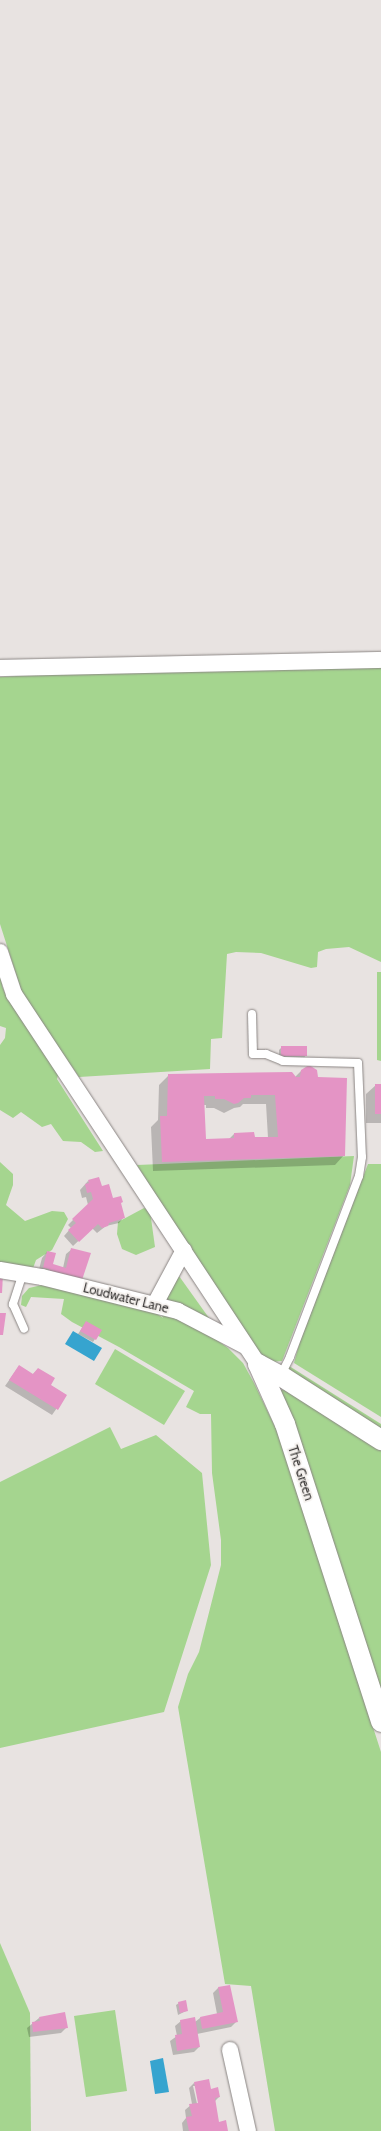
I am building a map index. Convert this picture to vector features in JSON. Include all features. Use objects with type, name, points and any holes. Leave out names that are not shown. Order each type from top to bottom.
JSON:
[{"type":"street","points":[[0,668],[381,660]]},
{"type":"street","points":[[0,952],[14,994],[258,1364],[281,1376],[381,1440]]},
{"type":"street","points":[[155,1304],[184,1250]]},
{"type":"street","name":"Loudwater Lane","points":[[0,1270],[23,1273],[155,1304],[178,1311],[245,1346]]},
{"type":"street","name":"The Green","points":[[258,1364],[285,1424],[381,1722]]},
{"type":"street","points":[[230,2050],[248,2131]]},
{"type":"lane","points":[[252,1014],[254,1054],[266,1054],[283,1061],[358,1063],[362,1157],[359,1176],[290,1357],[281,1376]]},
{"type":"lane","points":[[23,1273],[13,1304],[24,1329]]},
{"type":"green space","points":[[381,664],[381,962],[349,947],[326,949],[318,952],[317,967],[311,968],[261,953],[236,952],[227,954],[222,1038],[211,1039],[210,1069],[79,1077],[23,996],[0,924],[0,677],[102,671]]},
{"type":"green space","points":[[0,949],[8,974],[2,986],[6,995],[61,1064],[57,1079],[103,1151],[95,1152],[81,1142],[63,1141],[51,1124],[42,1127],[21,1112],[13,1118],[0,1110],[0,1045],[5,1038],[6,1028],[0,1026]]},
{"type":"green space","points":[[377,972],[381,972],[381,1061],[377,1060]]},
{"type":"green space","points":[[354,1156],[350,1185],[282,1361],[270,1362],[247,1343],[137,1165]]},
{"type":"green space","points":[[0,1162],[13,1174],[13,1185],[6,1205],[25,1221],[52,1211],[64,1212],[68,1219],[52,1250],[36,1260],[32,1271],[0,1266]]},
{"type":"green space","points":[[368,1164],[381,1164],[381,1417],[294,1363],[300,1341]]},
{"type":"green space","points":[[144,1208],[150,1211],[155,1247],[136,1255],[122,1249],[117,1234],[118,1222]]},
{"type":"green space","points":[[176,1274],[179,1276],[209,1318],[202,1319],[164,1299]]},
{"type":"green space","points":[[42,1285],[156,1313],[163,1318],[161,1314],[181,1320],[207,1333],[228,1348],[243,1363],[278,1433],[381,1752],[381,2131],[275,2131],[251,1986],[225,1984],[178,1707],[188,1674],[199,1652],[221,1565],[221,1540],[212,1473],[211,1414],[200,1414],[186,1407],[194,1391],[119,1347],[72,1322],[61,1314],[64,1299],[31,1297],[26,1307],[21,1305],[22,1296],[29,1288]]},
{"type":"green space","points":[[115,1349],[185,1391],[164,1425],[95,1384]]},
{"type":"green space","points":[[286,1364],[381,1424],[381,1434],[289,1375]]},
{"type":"green space","points":[[286,1389],[381,1450],[381,1722],[277,1391]]},
{"type":"green space","points":[[110,1427],[121,1449],[156,1435],[202,1473],[211,1565],[164,1712],[0,1748],[0,1482]]},
{"type":"green space","points":[[0,1943],[30,2013],[31,2131],[0,2131]]},
{"type":"green space","points":[[115,2010],[127,2091],[86,2097],[74,2016]]},
{"type":"water","points":[[73,1331],[102,1348],[94,1361],[65,1344]]},
{"type":"water","points":[[163,2058],[169,2092],[155,2094],[150,2061]]},
{"type":"building","points":[[281,1046],[307,1046],[307,1056],[281,1056]]},
{"type":"building","points":[[309,1065],[317,1070],[318,1077],[347,1078],[345,1156],[162,1162],[160,1116],[167,1116],[168,1074],[292,1072],[296,1077],[300,1077],[301,1070]],"holes":[[[251,1095],[275,1095],[278,1137],[255,1137],[254,1132],[234,1133],[234,1138],[206,1139],[204,1096],[215,1096],[215,1099],[224,1099],[234,1104],[238,1103],[244,1098],[251,1098]]]},
{"type":"building","points":[[375,1084],[381,1084],[381,1114],[375,1114]]},
{"type":"building","points":[[99,1177],[102,1186],[109,1184],[113,1198],[121,1196],[123,1202],[121,1203],[125,1218],[109,1223],[108,1226],[102,1228],[98,1224],[79,1242],[68,1230],[76,1223],[72,1219],[93,1199],[91,1192],[87,1193],[85,1184],[89,1183],[88,1180]]},
{"type":"building","points":[[71,1248],[91,1253],[82,1280],[49,1272],[49,1269],[43,1268],[47,1251],[56,1253],[53,1264],[66,1268]]},
{"type":"building","points":[[0,1274],[3,1274],[2,1293],[0,1293]]},
{"type":"building","points":[[0,1313],[6,1313],[3,1335],[0,1335]]},
{"type":"building","points":[[86,1321],[102,1330],[96,1340],[80,1331]]},
{"type":"building","points":[[19,1365],[33,1374],[38,1368],[55,1378],[51,1385],[67,1395],[58,1410],[9,1380]]},
{"type":"building","points":[[230,1985],[238,2022],[202,2029],[200,2017],[223,2012],[218,1987]]},
{"type":"building","points":[[186,2000],[188,2011],[180,2013],[178,2002]]},
{"type":"building","points":[[65,2012],[68,2028],[33,2032],[32,2022],[40,2021],[39,2017]]},
{"type":"building","points":[[195,2017],[200,2047],[177,2051],[175,2035],[182,2034],[180,2020]]},
{"type":"building","points":[[209,2079],[211,2089],[218,2087],[220,2097],[215,2098],[219,2122],[226,2120],[228,2131],[189,2131],[186,2117],[192,2116],[189,2104],[198,2103],[194,2082]]}]
